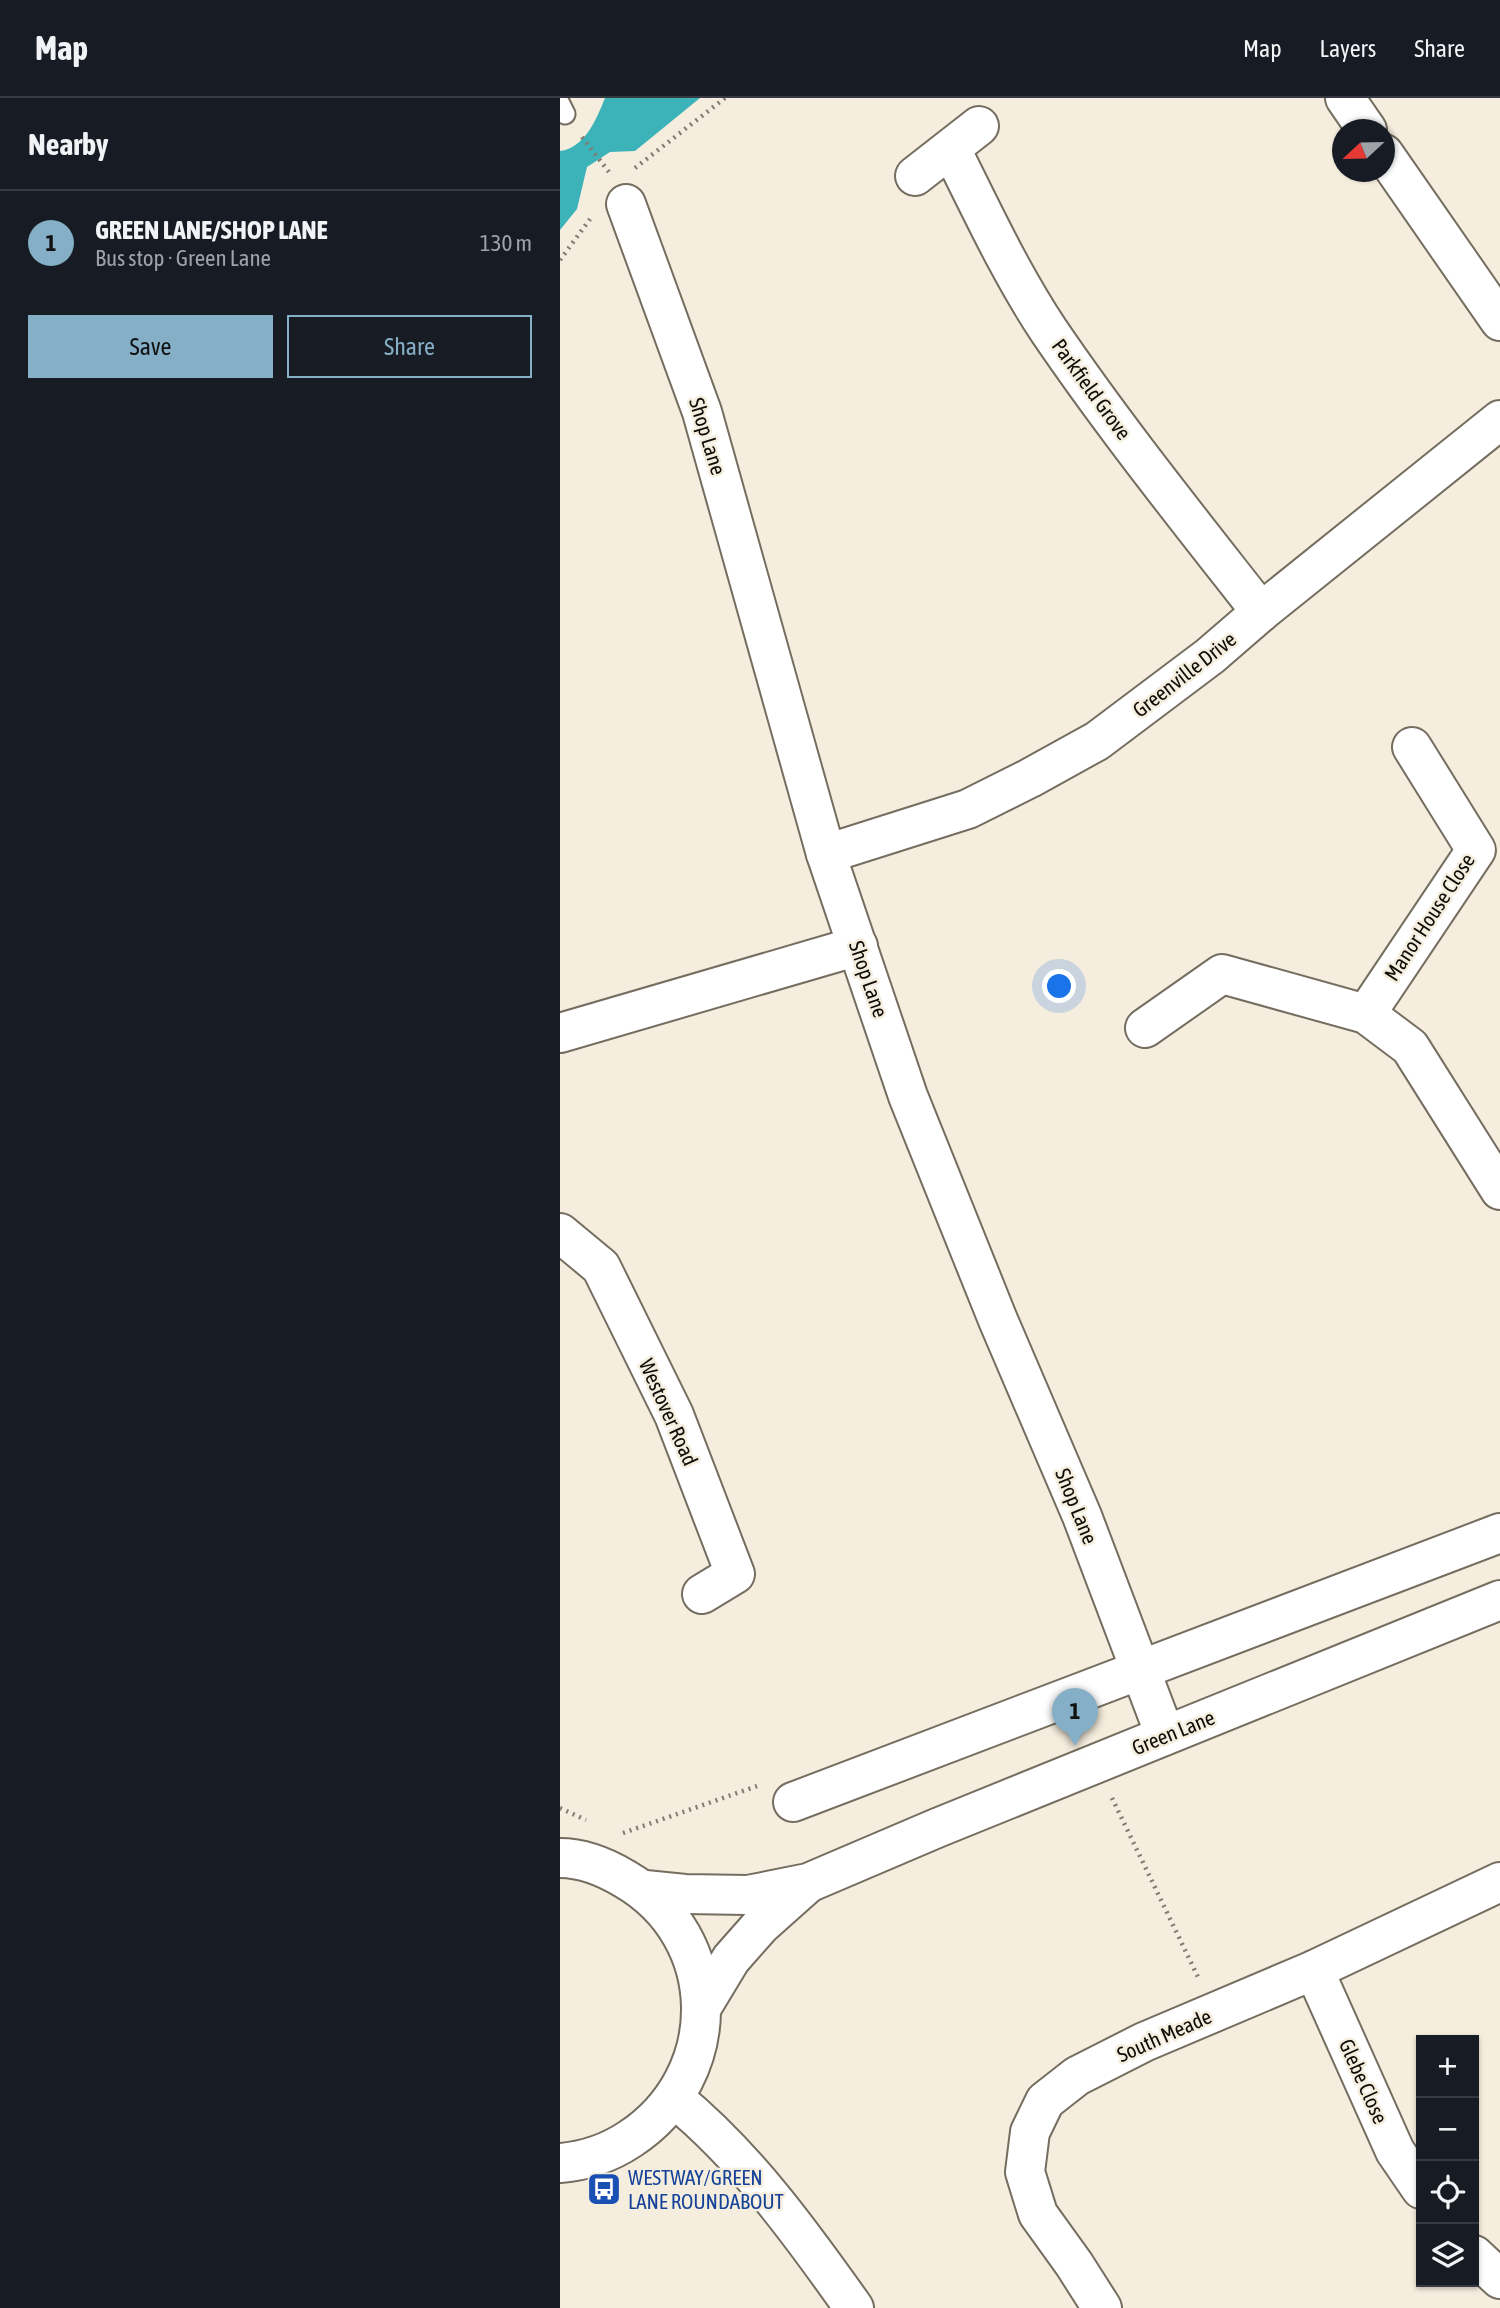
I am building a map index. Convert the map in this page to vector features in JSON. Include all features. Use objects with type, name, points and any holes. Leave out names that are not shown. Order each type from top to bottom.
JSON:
[{"type":"street","points":[[1345,98],[1359,119]]},
{"type":"street","name":"Parkfield Grove","points":[[915,176],[965,137],[1000,249],[1049,330],[1135,448],[1261,612]]},
{"type":"street","points":[[1395,169],[1500,321]]},
{"type":"street","name":"Shop Lane","points":[[619,190],[702,412],[826,855],[908,1096],[998,1320],[1083,1516],[1165,1735]]},
{"type":"street","name":"Greenville Drive","points":[[826,855],[968,808],[1097,741],[1210,656],[1500,420]]},
{"type":"street","name":"Manor House Close","points":[[1366,1014],[1476,850],[1412,747]]},
{"type":"street","points":[[560,1033],[858,946]]},
{"type":"street","points":[[1145,1028],[1222,974],[1366,1014],[1410,1047],[1500,1190]]},
{"type":"street","name":"Westover Road","points":[[560,1233],[601,1267],[674,1415],[735,1574],[702,1594]]},
{"type":"street","points":[[793,1802],[1500,1533]]},
{"type":"street","name":"Green Lane","points":[[645,1890],[748,1895],[808,1883],[1500,1600]]},
{"type":"street","points":[[560,1858],[606,1867],[645,1890],[669,1914],[687,1944],[698,1974],[702,2007],[700,2036],[689,2072],[674,2098],[649,2127],[614,2149],[576,2162],[560,2163]]},
{"type":"street","name":"South Meade","points":[[1102,2308],[1038,2214],[1025,2172],[1030,2132],[1045,2101],[1077,2076],[1144,2042],[1314,1970],[1500,1882]]},
{"type":"street","name":"Green Lane","points":[[702,2007],[731,1959],[761,1925],[808,1883]]},
{"type":"street","name":"Glebe Close","points":[[1314,1970],[1395,2151],[1416,2182]]},
{"type":"street","points":[[674,2098],[731,2149],[808,2243],[855,2308]]},
{"type":"street","points":[[1479,2260],[1500,2279]]},
{"type":"path","points":[[562,109],[619,190]]},
{"type":"path","points":[[1096,1764],[1215,2012]]},
{"type":"path","points":[[619,1835],[782,1778],[793,1802]]},
{"type":"path","points":[[560,1808],[595,1824]]},
{"type":"water","points":[[605,98],[700,98],[635,151],[610,152],[587,167],[577,209],[560,230],[560,151],[569,149],[589,131]]},
{"type":"place","name":"GREEN LANE/SHOP LANE","points":[[1075,1746]]},
{"type":"place","name":"WESTWAY/GREEN LANE ROUNDABOUT","points":[[604,2189]]}]
